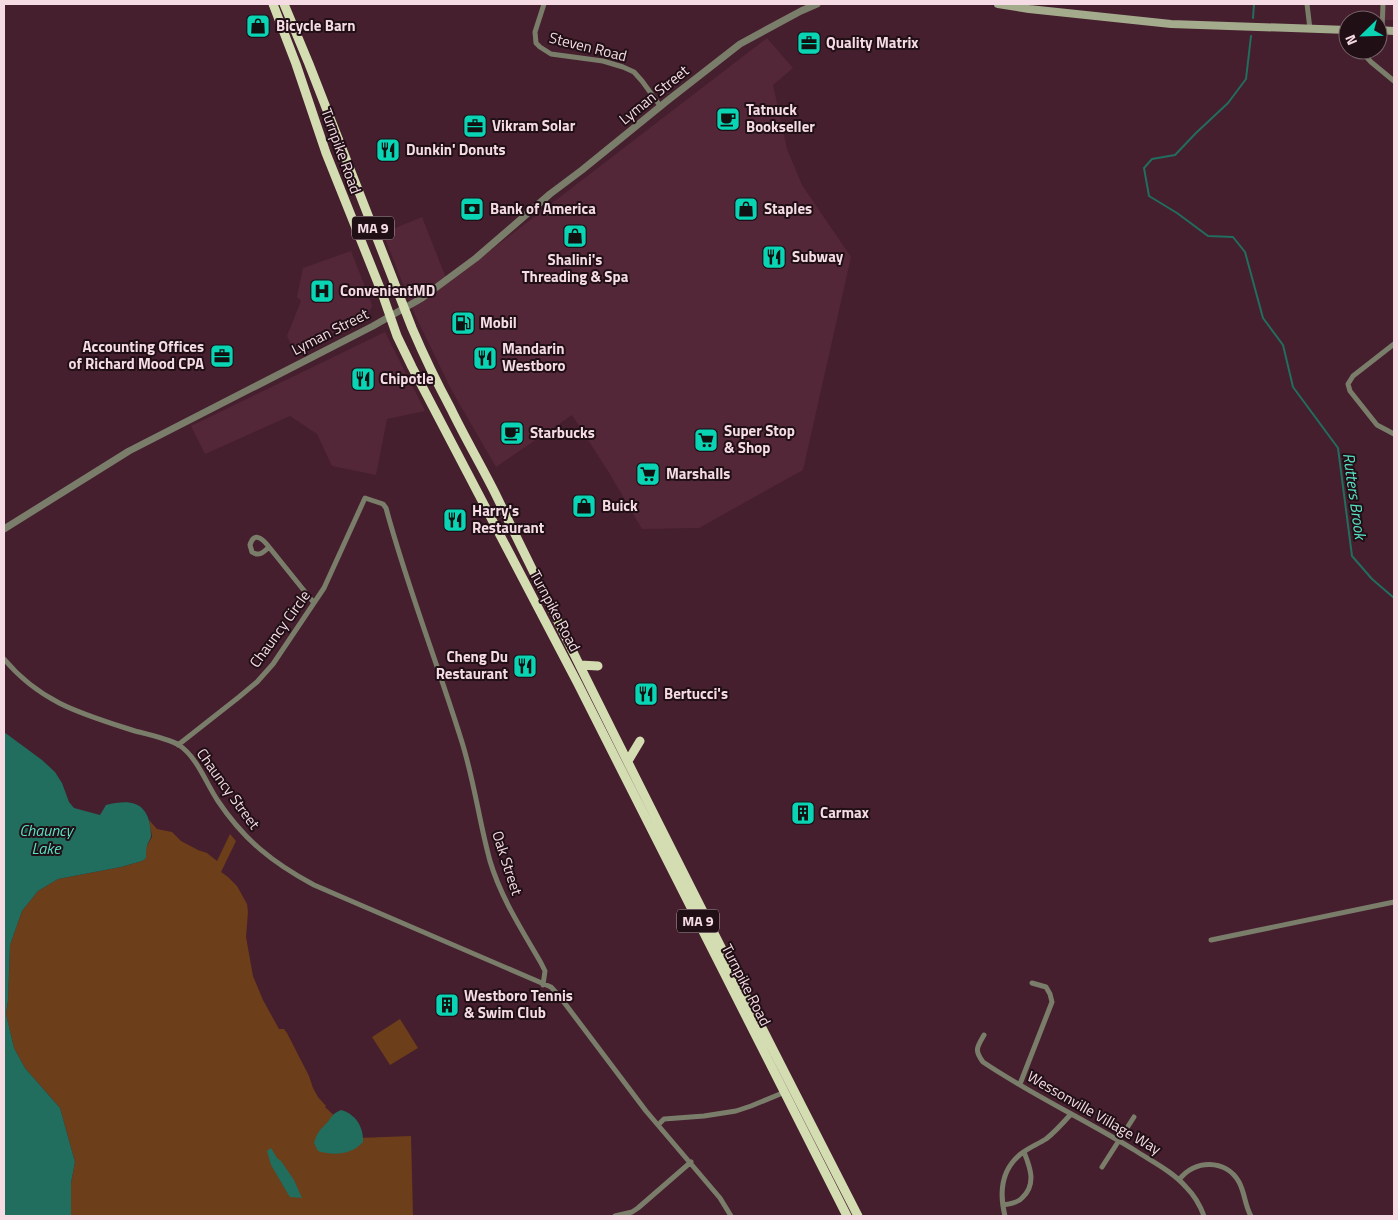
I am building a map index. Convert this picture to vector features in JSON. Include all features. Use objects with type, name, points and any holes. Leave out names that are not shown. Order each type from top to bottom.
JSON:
[{"type":"highway","name":"Turnpike Road","points":[[273,4],[291,48],[326,153],[397,336],[434,412],[577,682],[847,1216]]},
{"type":"highway","name":"Turnpike Road","points":[[284,4],[404,309],[430,368],[479,461],[858,1216]]},
{"type":"highway","points":[[580,665],[598,666]]},
{"type":"highway","points":[[628,761],[640,741]]},
{"type":"main road","points":[[998,4],[1171,24],[1338,30]]},
{"type":"street","name":"Steven Road","points":[[544,4],[534,32],[536,43],[540,47],[551,54],[603,61],[634,72],[660,106]]},
{"type":"street","name":"Lyman Street","points":[[4,530],[132,449],[404,309],[456,274],[550,194],[740,44],[817,4]]},
{"type":"street","points":[[1307,4],[1310,28]]},
{"type":"street","points":[[1369,60],[1394,81]]},
{"type":"street","points":[[1394,344],[1353,376],[1348,384],[1350,392],[1377,425],[1394,434]]},
{"type":"street","name":"Chauncy Circle","points":[[178,745],[257,682],[273,664],[327,583],[365,498]]},
{"type":"street","name":"Oak Street","points":[[365,498],[383,504],[386,508],[464,750],[493,868],[506,901],[545,971],[543,985]]},
{"type":"street","points":[[269,547],[314,603]]},
{"type":"street","name":"Chauncy Street","points":[[4,659],[32,687],[56,702],[82,713],[178,745],[188,753],[235,824],[255,845],[289,872],[314,885],[543,985]]},
{"type":"street","points":[[1210,940],[1394,902]]},
{"type":"street","points":[[1020,1084],[1052,1002],[1048,989],[1042,985],[1032,983]]},
{"type":"street","points":[[543,985],[551,988],[560,997],[611,1066],[720,1198],[731,1216]]},
{"type":"street","name":"Wessonville Village Way","points":[[984,1035],[977,1046],[979,1057],[983,1062],[1167,1170],[1187,1187],[1204,1216]]},
{"type":"street","points":[[658,1125],[664,1119],[736,1111],[785,1092]]},
{"type":"street","points":[[1006,1216],[1003,1206],[1002,1186],[1009,1166],[1024,1152],[1051,1135],[1071,1114]]},
{"type":"street","points":[[1102,1168],[1134,1116]]},
{"type":"street","points":[[1003,1206],[1022,1199],[1029,1188],[1032,1174],[1024,1152]]},
{"type":"street","points":[[615,1216],[638,1208],[691,1162]]},
{"type":"street","points":[[1179,1180],[1184,1172],[1190,1168],[1202,1165],[1214,1165],[1226,1169],[1240,1183],[1251,1216]]},
{"type":"shaded area","points":[[1385,4],[1394,4],[1394,20],[1388,20],[1388,10],[1385,10]]},
{"type":"shaded area","points":[[767,38],[793,68],[773,85],[787,149],[802,185],[851,257],[803,470],[699,528],[642,529],[572,415],[496,467],[452,391],[415,315],[383,233],[422,217],[448,283]]},
{"type":"shaded area","points":[[351,251],[371,302],[372,306],[369,312],[314,344],[295,352],[287,336],[301,301],[297,297],[303,268]]},
{"type":"shaded area","points":[[385,332],[425,411],[387,419],[376,475],[332,466],[317,434],[290,416],[205,454],[191,426]]},
{"type":"shaded area","points":[[149,820],[157,829],[172,832],[181,841],[207,853],[217,861],[230,834],[236,841],[221,872],[237,886],[247,904],[246,937],[253,976],[263,1000],[279,1029],[284,1029],[287,1033],[318,1097],[325,1107],[358,1138],[411,1136],[413,1216],[71,1216],[71,1183],[75,1162],[60,1108],[25,1068],[14,1048],[6,1014],[10,945],[22,911],[38,891],[58,879],[142,861],[146,857],[146,847],[152,837]]},
{"type":"shaded area","points":[[400,1019],[418,1048],[390,1065],[372,1037]]},
{"type":"water","name":"Chauncy Lake","points":[[4,732],[55,772],[62,783],[69,802],[74,808],[100,815],[106,805],[124,802],[132,803],[138,805],[143,810],[150,824],[151,837],[147,847],[146,858],[121,867],[58,879],[38,891],[22,911],[10,945],[6,1014],[14,1048],[25,1068],[60,1108],[75,1162],[71,1183],[71,1216],[4,1216]]},
{"type":"water","points":[[341,1110],[351,1115],[358,1122],[363,1142],[348,1152],[330,1154],[318,1151],[314,1143],[318,1133],[333,1115]]},
{"type":"water","points":[[271,1148],[294,1180],[302,1198],[290,1197],[288,1194],[271,1165],[267,1151]]},
{"type":"waterway","name":"Rutters Brook","points":[[1253,18],[1254,4]]},
{"type":"waterway","name":"Rutters Brook","points":[[1251,36],[1246,79],[1228,103],[1175,155],[1152,159],[1144,168],[1149,196],[1177,213],[1208,236],[1233,237],[1245,252],[1263,318],[1283,345],[1293,387],[1338,448],[1352,556],[1372,579],[1394,598]]},
{"type":"place","name":"Bicycle Barn","points":[[258,26]]},
{"type":"place","name":"Quality Matrix","points":[[809,43]]},
{"type":"place","name":"Tatnuck Bookseller","points":[[728,119]]},
{"type":"place","name":"Vikram Solar","points":[[475,126]]},
{"type":"place","name":"Dunkin' Donuts","points":[[388,150]]},
{"type":"place","name":"Bank of America","points":[[472,209]]},
{"type":"place","name":"Staples","points":[[746,209]]},
{"type":"place","name":"Shalini's Threading & Spa","points":[[575,236]]},
{"type":"place","name":"Subway","points":[[774,257]]},
{"type":"place","name":"ConvenientMD","points":[[322,291]]},
{"type":"place","name":"Mobil","points":[[463,323]]},
{"type":"place","name":"Accounting Offices of Richard Mood CPA","points":[[222,356]]},
{"type":"place","name":"Mandarin Westboro","points":[[485,358]]},
{"type":"place","name":"Chipotle","points":[[363,379]]},
{"type":"place","name":"Starbucks","points":[[512,433]]},
{"type":"place","name":"Super Stop & Shop","points":[[706,440]]},
{"type":"place","name":"Marshalls","points":[[648,474]]},
{"type":"place","name":"Buick","points":[[584,506]]},
{"type":"place","name":"Harry's Restaurant","points":[[455,520]]},
{"type":"place","name":"Cheng Du Restaurant","points":[[525,666]]},
{"type":"place","name":"Bertucci's","points":[[646,694]]},
{"type":"place","name":"Carmax","points":[[803,813]]},
{"type":"place","name":"Westboro Tennis & Swim Club","points":[[447,1005]]}]
